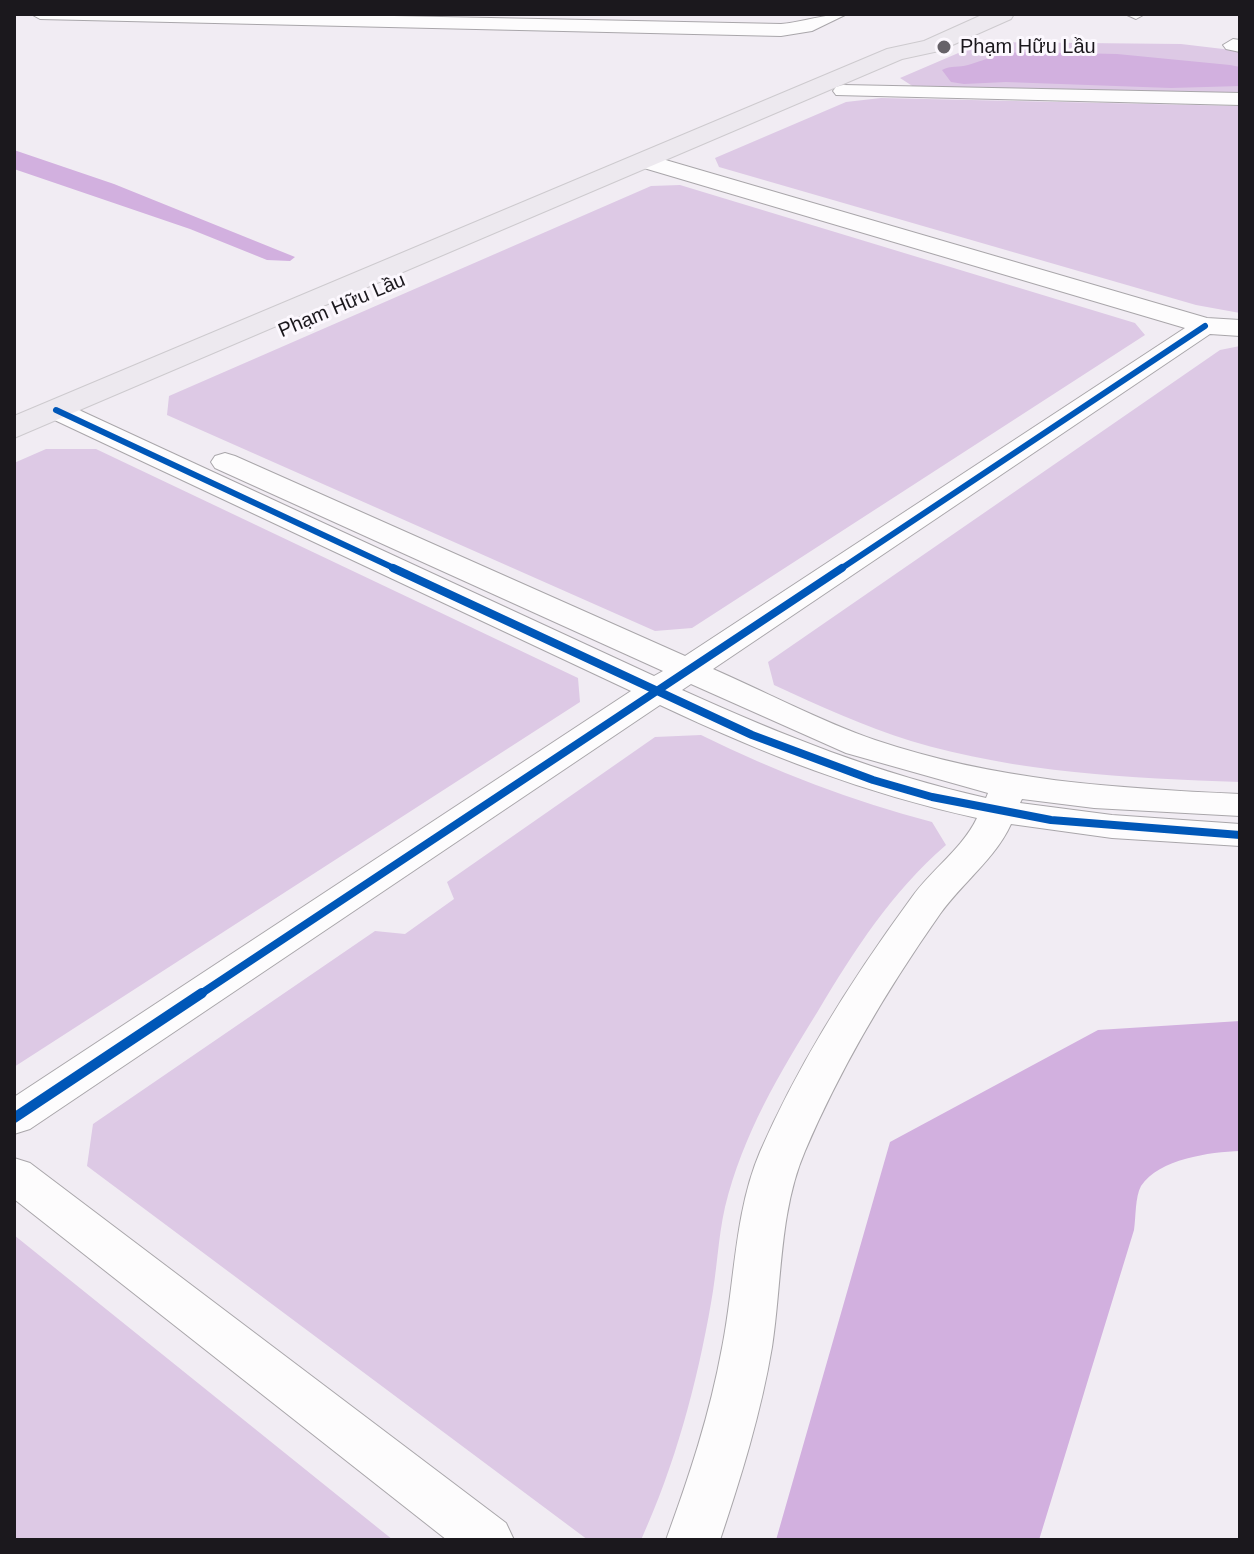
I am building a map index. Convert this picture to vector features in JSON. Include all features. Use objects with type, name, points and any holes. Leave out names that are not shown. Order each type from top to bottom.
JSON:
[{"type":"main road","name":"Phạm Hữu Lầu","points":[[14,447],[81,409],[656,164],[895,54],[931,46],[1003,14]]},
{"type":"main road","name":"Phạm Hữu Lầu","points":[[656,164],[843,91],[917,59],[931,46]]},
{"type":"main road","name":"Phạm Hữu Lầu","points":[[14,428],[81,409]]},
{"type":"street","points":[[40,14],[699,21],[795,30],[838,14]]},
{"type":"street","points":[[843,91],[1240,99]]},
{"type":"street","points":[[656,164],[1205,326],[1240,328]]},
{"type":"street","points":[[14,1118],[1205,326]]},
{"type":"street","points":[[81,409],[858,746],[939,770],[1004,800],[1107,828],[1240,835]]},
{"type":"street","points":[[81,409],[657,691],[823,765],[900,790],[1004,800],[1122,799],[1240,805]]},
{"type":"street","points":[[693,1540],[724,1450],[747,1348],[770,1187],[785,1144],[815,1081],[896,948],[929,901],[971,858],[987,836],[1004,800]]},
{"type":"street","points":[[14,1175],[487,1540]]},
{"type":"shaded area","points":[[984,42],[1181,44],[1240,51],[1240,94],[914,87],[900,78]]},
{"type":"shaded area","points":[[1025,52],[1117,54],[1230,65],[1240,67],[1240,86],[1171,88],[1006,82],[964,84],[951,82],[942,70]]},
{"type":"shaded area","points":[[881,98],[1240,106],[1240,313],[1196,305],[719,167],[715,158],[846,102]]},
{"type":"shaded area","points":[[14,150],[114,184],[295,257],[290,261],[267,260],[190,229],[14,169]]},
{"type":"shaded area","points":[[680,185],[1135,323],[1145,335],[692,628],[655,631],[167,415],[169,396],[651,186]]},
{"type":"shaded area","points":[[1240,346],[1240,782],[1074,772],[951,752],[893,735],[774,685],[768,662],[1220,350]]},
{"type":"shaded area","points":[[46,449],[96,449],[578,678],[580,702],[14,1067],[14,463]]},
{"type":"shaded area","points":[[701,735],[815,784],[932,822],[946,845],[908,882],[860,944],[790,1058],[752,1130],[725,1207],[711,1303],[692,1394],[664,1483],[641,1540],[588,1540],[87,1166],[93,1124],[375,931],[405,934],[454,899],[447,882],[655,737]]},
{"type":"shaded area","points":[[1240,1021],[1240,1151],[1200,1155],[1172,1163],[1149,1177],[1141,1186],[1134,1230],[1039,1540],[776,1540],[890,1142],[1098,1030]]},
{"type":"shaded area","points":[[14,1235],[393,1540],[14,1540]]},
{"type":"cycle path","points":[[14,1118],[1205,326]]},
{"type":"cycle path","points":[[56,410],[752,735],[813,760],[932,797],[991,810],[1112,827],[1240,835]]},
{"type":"place","name":"Phạm Hữu Lầu","points":[[944,47]]}]
